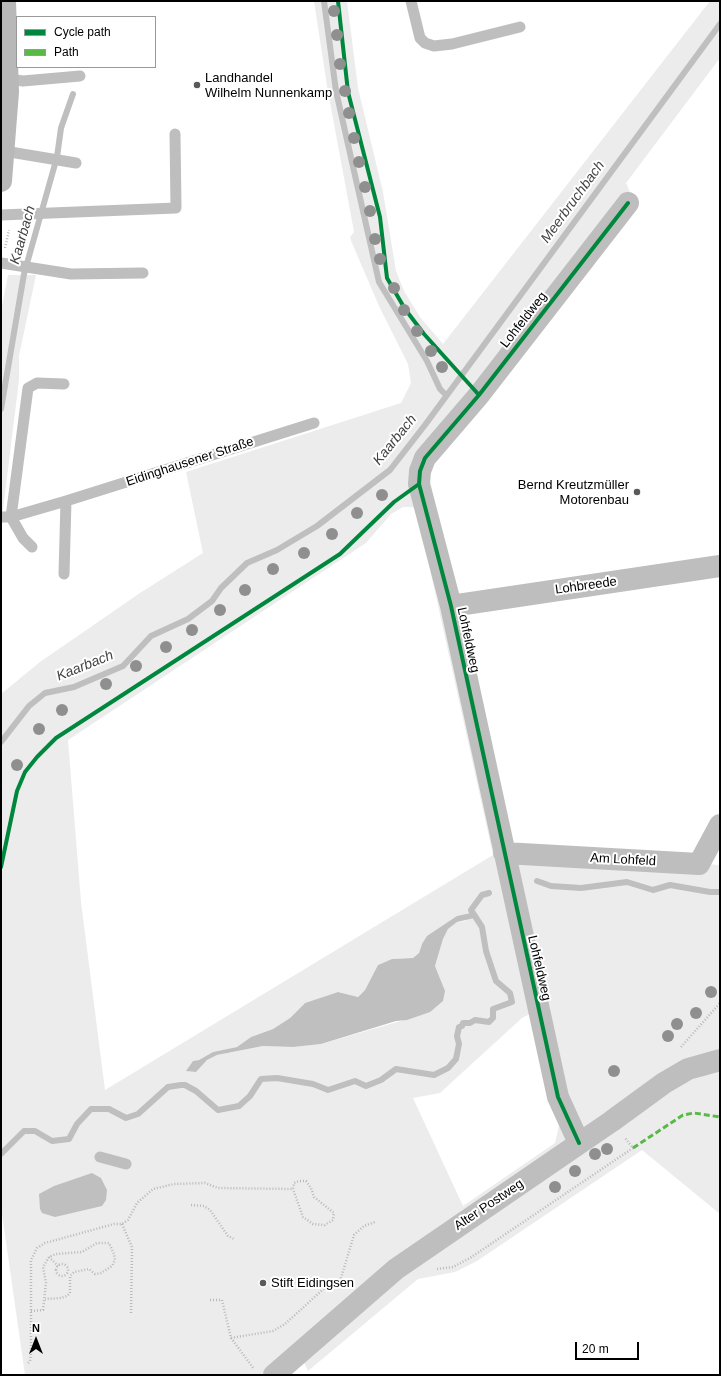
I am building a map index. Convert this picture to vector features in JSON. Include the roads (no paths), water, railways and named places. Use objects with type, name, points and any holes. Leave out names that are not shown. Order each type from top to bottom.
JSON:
[{"type":"main road","points":[[1,181],[4,151],[6,87],[5,1]]},
{"type":"street","name":"Lohfeldweg","points":[[579,1143],[558,1097],[451,606],[419,484],[420,472],[425,458],[479,395],[628,203]]},
{"type":"street","name":"Lohbreede","points":[[451,606],[720,566]]},
{"type":"street","name":"Am Lohfeld","points":[[504,853],[699,864],[720,825]]},
{"type":"street","name":"Alter Postweg","points":[[265,1374],[396,1269],[664,1083],[688,1069],[720,1060]]},
{"type":"lane","points":[[411,1],[420,38],[425,43],[434,46],[452,44],[520,27]]},
{"type":"lane","points":[[6,87],[23,81],[80,76]]},
{"type":"lane","points":[[1,215],[176,208],[175,134]]},
{"type":"lane","points":[[4,151],[76,163]]},
{"type":"lane","points":[[5,264],[71,274],[143,273]]},
{"type":"lane","points":[[32,547],[4,517],[28,388],[37,383],[64,384]]},
{"type":"lane","name":"Eidinghausener Straße","points":[[4,517],[66,501],[314,423]]},
{"type":"lane","points":[[64,574],[66,501]]},
{"type":"lane","points":[[100,1157],[126,1164]]},
{"type":"waterway","name":"Kaarbach","points":[[324,1],[336,91],[379,282],[427,361],[440,389],[446,395]]},
{"type":"waterway","name":"Kaarbach","points":[[1,742],[29,706],[45,693],[74,687],[123,666],[151,636],[188,619],[212,601],[221,588],[247,563],[277,550],[317,526],[390,470],[425,425],[720,24]]},
{"type":"waterway","name":"Kaarbach","points":[[1,409],[24,274],[57,157],[61,128],[73,94]]},
{"type":"waterway","points":[[537,881],[551,886],[581,888],[627,882],[653,890],[670,885],[710,892],[720,892]]},
{"type":"waterway","points":[[1,1154],[24,1131],[35,1131],[52,1141],[69,1139],[77,1124],[91,1109],[109,1109],[126,1118],[138,1114],[168,1087],[185,1085],[196,1091],[218,1110],[239,1106],[250,1096],[261,1079],[277,1078],[313,1084],[328,1090],[355,1081],[366,1086],[381,1080],[396,1069],[434,1075],[448,1068],[456,1059],[459,1044],[457,1036],[459,1027],[462,1026],[463,1023],[470,1023],[475,1020],[489,1022],[493,1018],[493,1009],[512,1002],[510,993],[496,981],[486,951],[482,927],[471,910],[482,895],[489,893]]},
{"type":"place","name":"Landhandel Wilhelm Nunnenkamp","points":[[197,85]]},
{"type":"place","name":"Bernd Kreutzmüller Motorenbau","points":[[637,492]]},
{"type":"place","name":"Stift Eidingsen","points":[[263,1283]]},
{"type":"water label","name":"Meerbruchbach","points":[[573,202]]}]
